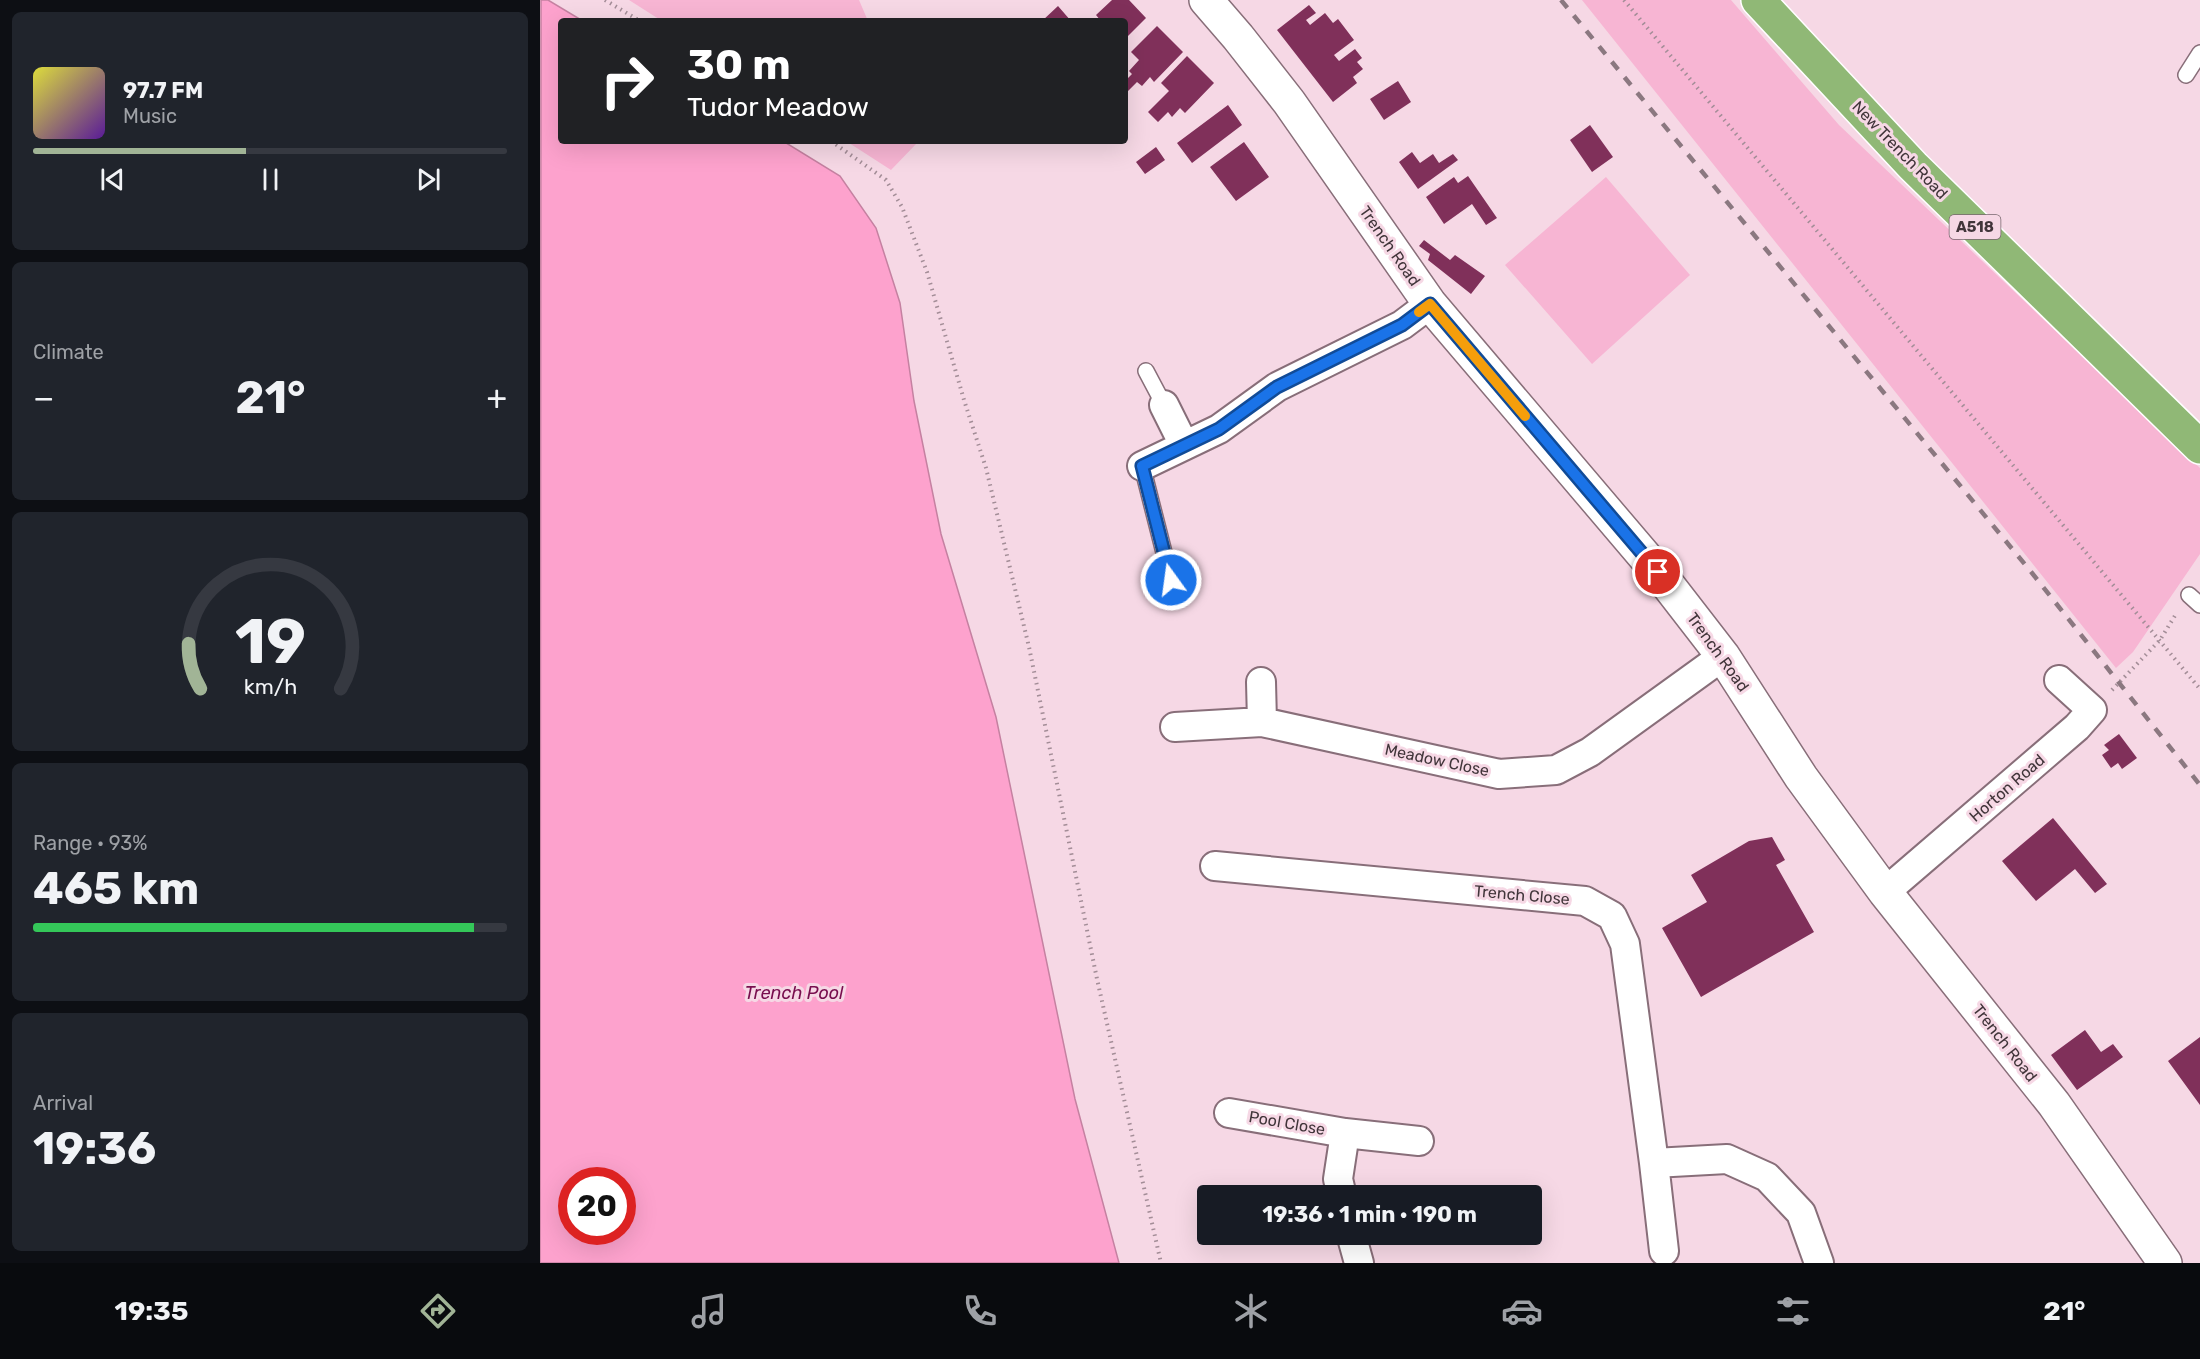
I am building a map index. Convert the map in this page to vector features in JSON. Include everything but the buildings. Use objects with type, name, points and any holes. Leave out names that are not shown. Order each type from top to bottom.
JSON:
[{"type":"highway","name":"New Trench Road","points":[[1758,0],[1914,166],[2200,447]]},
{"type":"street","name":"Trench Road","points":[[1206,0],[1289,102],[1430,304],[1658,572],[1724,656],[1801,777],[1885,892],[2054,1104],[2165,1263]]},
{"type":"street","points":[[1142,466],[1219,429],[1277,387],[1402,325],[1430,304]]},
{"type":"street","points":[[1164,405],[1184,445]]},
{"type":"street","name":"Meadow Close","points":[[1175,727],[1262,722],[1499,774],[1556,770],[1590,752],[1724,656]]},
{"type":"street","points":[[2059,680],[2092,710]]},
{"type":"street","points":[[1261,682],[1262,722]]},
{"type":"street","name":"Horton Road","points":[[1885,892],[2078,727],[2092,710]]},
{"type":"street","name":"Trench Close","points":[[1215,866],[1586,901],[1612,916],[1625,944],[1664,1251]]},
{"type":"street","name":"Pool Close","points":[[1229,1113],[1345,1133],[1419,1141]]},
{"type":"street","name":"Pool Close","points":[[1339,1185],[1338,1179],[1345,1133]]},
{"type":"street","points":[[1654,1163],[1727,1159],[1767,1177],[1801,1213],[1819,1263]]},
{"type":"street","points":[[1354,1245],[1359,1263]]},
{"type":"lane","points":[[2186,75],[2200,52]]},
{"type":"lane","points":[[1146,371],[1164,405]]},
{"type":"lane","points":[[1142,466],[1171,580]]},
{"type":"path","points":[[605,0],[635,18]]},
{"type":"path","points":[[1624,0],[2200,689]]},
{"type":"path","points":[[835,144],[886,180],[903,207],[927,272],[986,468],[1029,647],[1097,980],[1161,1263]]},
{"type":"path","points":[[2092,710],[2160,640]]},
{"type":"shaded area","points":[[629,0],[859,0],[867,18],[657,18]]},
{"type":"shaded area","points":[[1582,0],[1731,0],[1839,125],[2200,468],[2200,554],[2133,652],[2116,668]]},
{"type":"shaded area","points":[[851,144],[916,144],[891,170]]},
{"type":"shaded area","points":[[1606,177],[1690,275],[1592,364],[1505,265]]},
{"type":"water","name":"Trench Pool","points":[[541,0],[548,0],[578,18],[558,18],[558,144],[788,144],[840,176],[876,228],[900,303],[914,401],[941,534],[996,717],[1075,1099],[1119,1263],[540,1263]]},
{"type":"railway","points":[[1561,0],[2032,573],[2200,785]]},
{"type":"slow traffic","points":[[1419,312],[1430,304],[1525,416]]},
{"type":"route","points":[[1171,580],[1142,466],[1219,429],[1277,387],[1402,325],[1430,304],[1658,572]]}]
